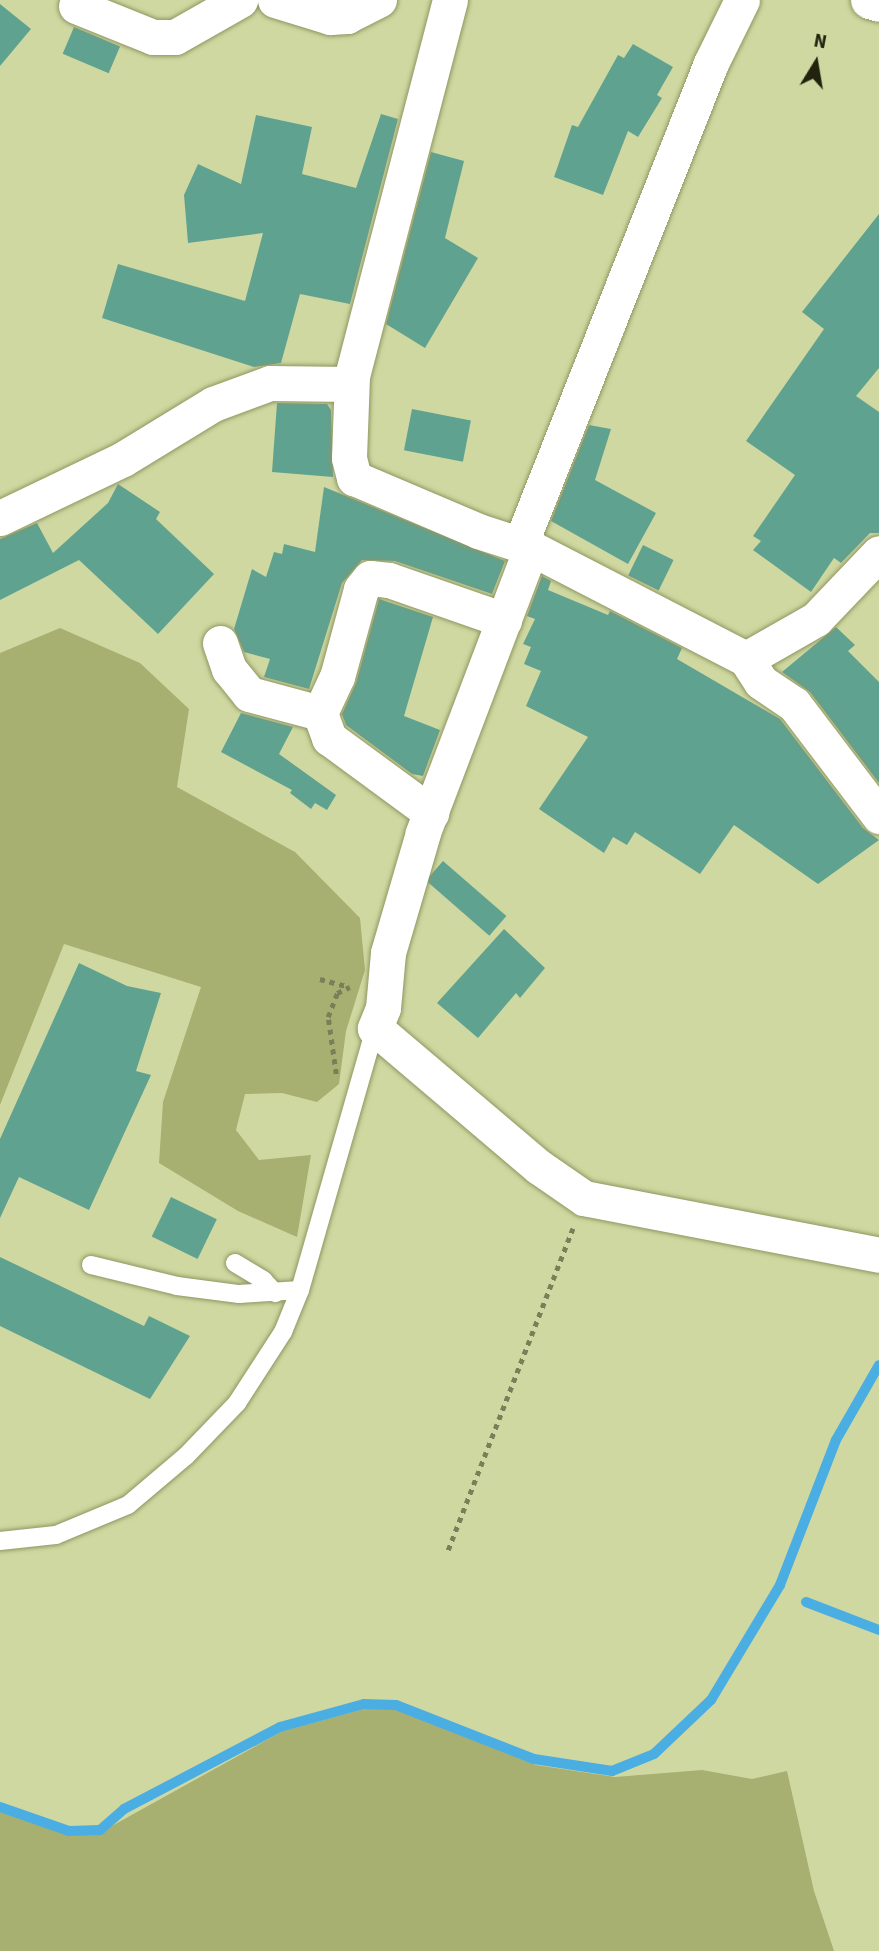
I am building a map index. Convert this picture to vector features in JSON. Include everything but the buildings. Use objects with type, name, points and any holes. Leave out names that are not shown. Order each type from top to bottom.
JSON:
[{"type":"street","points":[[76,6],[153,37],[175,37],[240,0]]},
{"type":"street","points":[[275,0],[330,17],[347,16],[379,0]]},
{"type":"street","points":[[450,0],[351,384],[349,458],[354,478],[525,547],[746,659],[761,682],[794,704],[879,816]]},
{"type":"street","points":[[743,0],[711,63],[525,547],[504,620],[431,813],[388,953],[383,1008],[375,1028],[539,1167],[584,1198],[879,1255]]},
{"type":"street","points":[[870,0],[879,3]]},
{"type":"street","points":[[0,519],[123,459],[213,404],[270,383],[351,384]]},
{"type":"street","points":[[746,659],[816,619],[879,553]]},
{"type":"street","points":[[431,813],[329,738],[320,713],[337,677],[361,589],[370,578],[389,580],[504,620]]},
{"type":"street","points":[[220,643],[229,669],[249,694],[320,713]]},
{"type":"lane","points":[[0,1541],[56,1535],[128,1505],[186,1457],[237,1404],[284,1332],[300,1290],[350,1103],[375,1028]]},
{"type":"lane","points":[[235,1263],[264,1280],[275,1293]]},
{"type":"lane","points":[[91,1265],[177,1286],[239,1294],[300,1290]]},
{"type":"path","points":[[350,987],[337,993],[328,1017],[327,1035],[332,1068],[350,1103]]},
{"type":"path","points":[[449,1550],[584,1198]]},
{"type":"green space","points":[[60,628],[140,663],[189,709],[177,787],[295,852],[360,918],[365,970],[346,1031],[339,1084],[317,1102],[282,1093],[245,1094],[236,1130],[259,1160],[311,1155],[297,1237],[238,1211],[159,1163],[163,1102],[201,987],[64,944],[0,1105],[0,653]]},
{"type":"green space","points":[[364,1709],[396,1709],[536,1765],[615,1777],[702,1770],[752,1779],[787,1771],[814,1891],[834,1951],[0,1951],[0,1810],[68,1833],[101,1832],[283,1731]]},
{"type":"waterway","points":[[0,1807],[69,1831],[100,1830],[124,1809],[280,1727],[364,1704],[396,1705],[534,1759],[612,1771],[654,1754],[711,1700],[780,1585],[836,1440],[879,1365]]},
{"type":"waterway","points":[[806,1602],[879,1630]]}]
